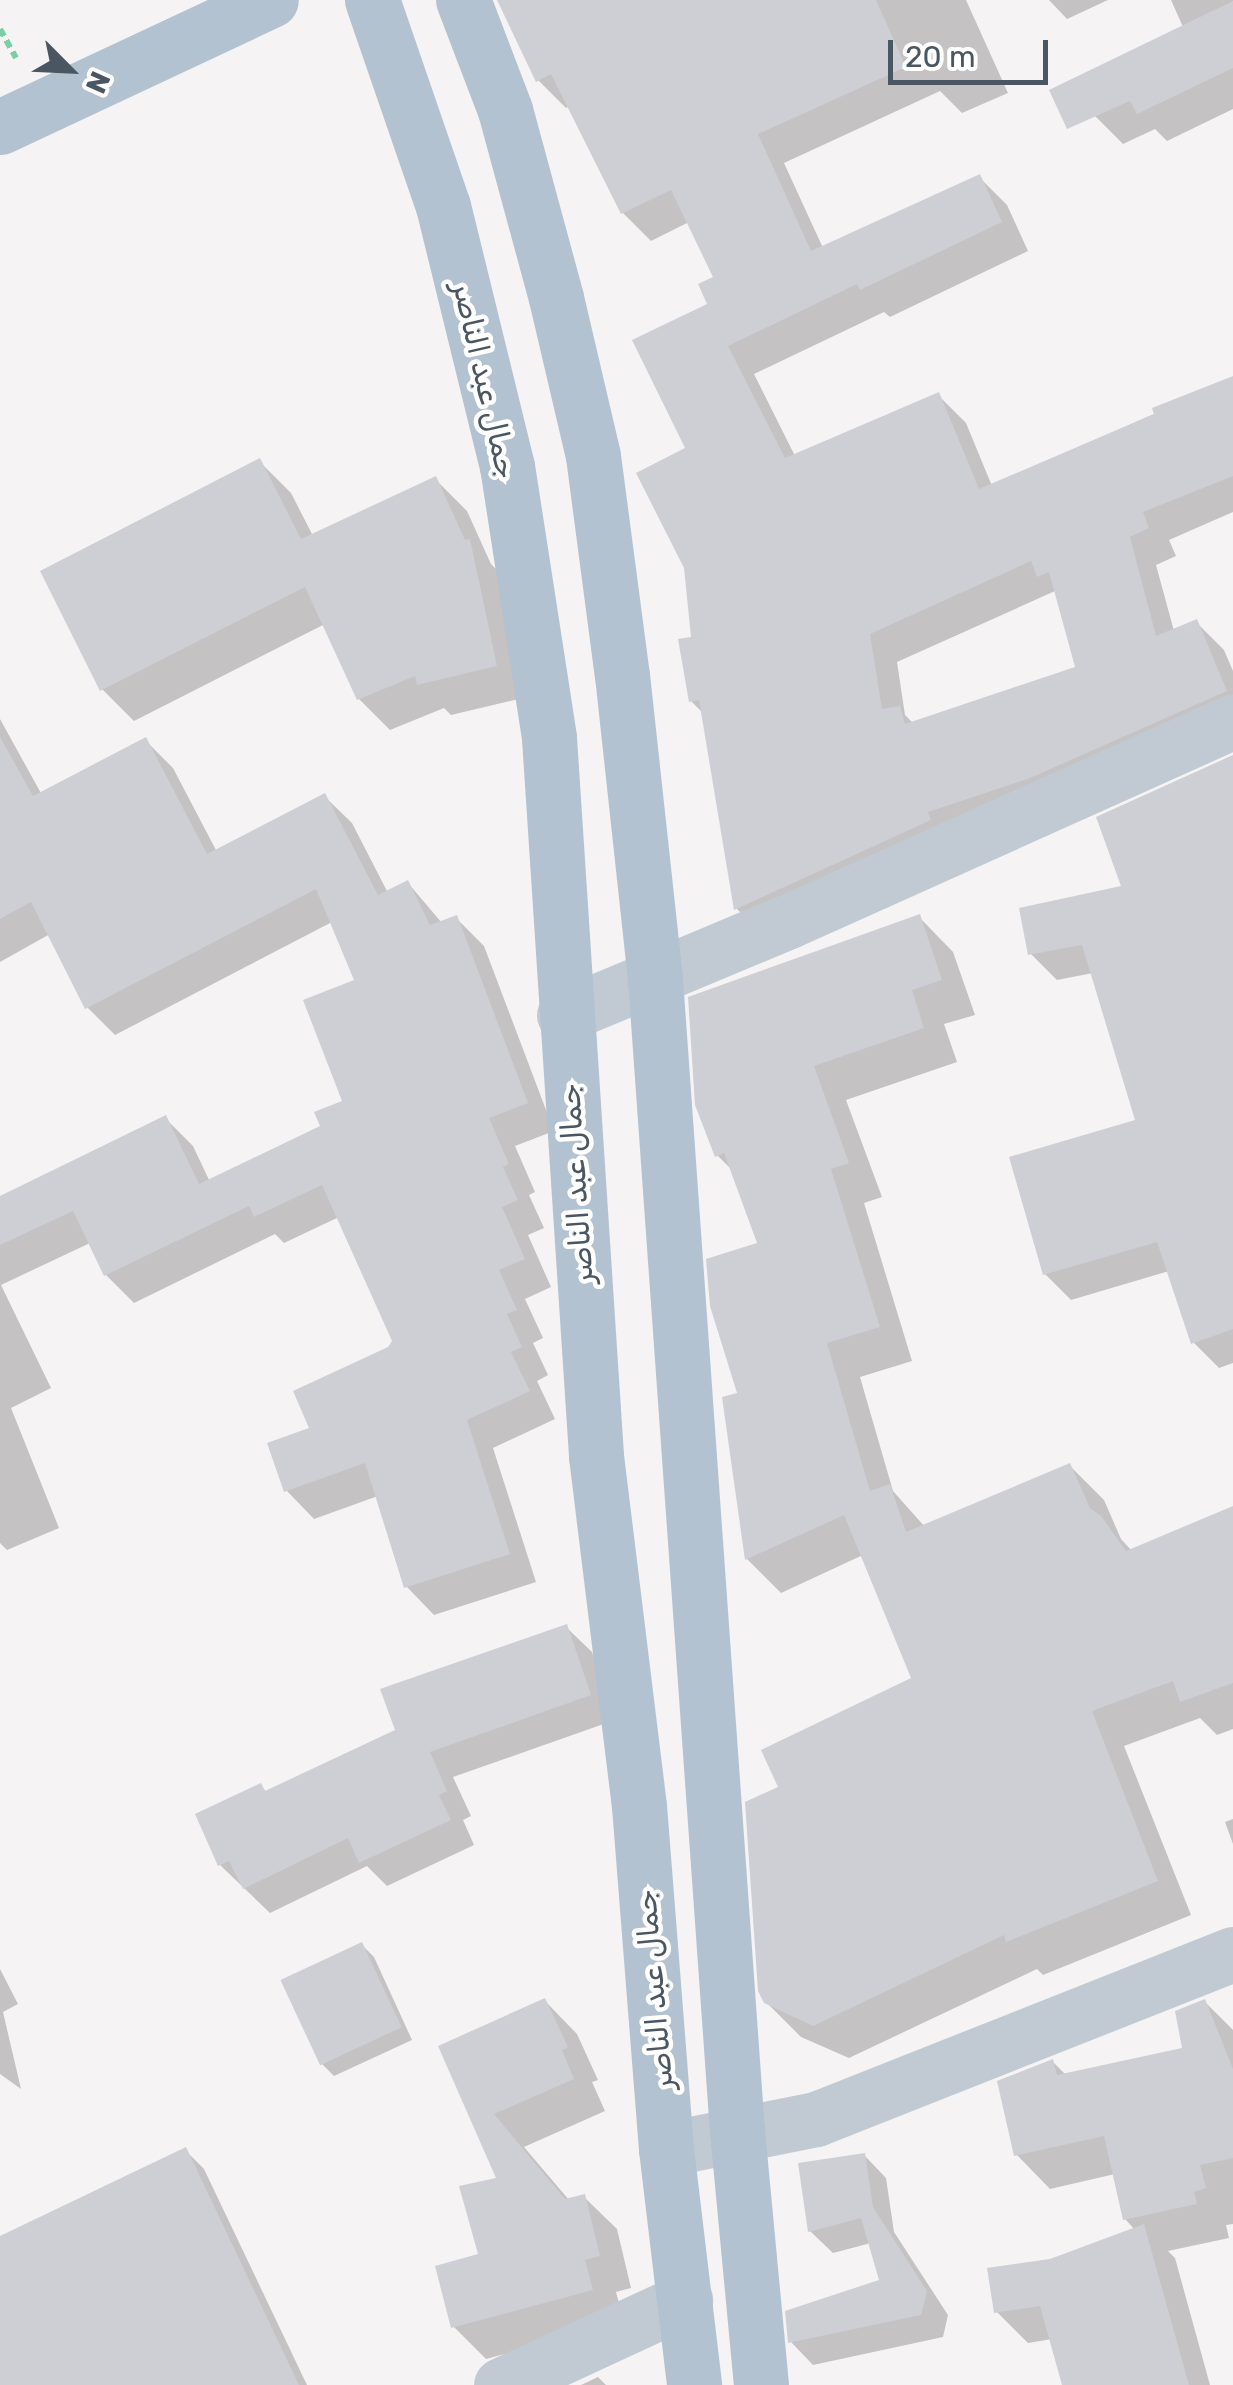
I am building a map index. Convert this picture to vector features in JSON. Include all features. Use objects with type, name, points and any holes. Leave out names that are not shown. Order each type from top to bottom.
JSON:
[{"type":"main road","points":[[0,127],[271,0]]},
{"type":"main road","name":"جمال عبد الناصر","points":[[372,0],[443,206],[507,466],[549,738],[564,1014],[596,1456],[639,1806],[666,2149],[694,2385]]},
{"type":"main road","points":[[463,0],[505,110],[593,456],[655,979],[737,2131],[761,2385]]},
{"type":"street","points":[[564,1014],[655,979],[1233,721]]},
{"type":"street","points":[[666,2149],[737,2131],[816,2118],[1233,1954]]},
{"type":"street","points":[[501,2385],[685,2300]]},
{"type":"building","points":[[497,0],[876,0],[906,67],[758,134],[811,251],[980,174],[1002,222],[860,290],[857,284],[728,346],[785,458],[939,392],[979,489],[1154,414],[1152,408],[1233,376],[1233,476],[1143,512],[1149,528],[1130,537],[1156,636],[1197,619],[1227,691],[1030,778],[928,812],[931,820],[734,910],[699,700],[689,702],[678,639],[691,637],[684,568],[636,473],[685,448],[632,340],[707,304],[698,284],[713,277],[671,190],[621,214],[551,74],[536,82]],"holes":[[[1031,561],[1037,577],[1049,572],[1075,667],[905,724],[900,706],[882,709],[870,634]]]},
{"type":"building","points":[[1233,1],[1233,68],[1137,114],[1130,101],[1067,129],[1049,90]]},
{"type":"building","points":[[260,458],[301,539],[436,476],[465,540],[470,539],[497,666],[417,685],[415,676],[357,700],[305,587],[100,691],[40,571]]},
{"type":"building","points":[[0,737],[33,796],[146,737],[207,854],[325,793],[378,895],[408,880],[430,925],[457,915],[528,1103],[489,1118],[509,1164],[503,1167],[518,1200],[502,1207],[525,1259],[499,1270],[517,1310],[507,1314],[522,1347],[511,1352],[530,1391],[467,1420],[510,1554],[404,1588],[365,1463],[284,1492],[267,1443],[309,1428],[293,1391],[388,1347],[392,1341],[322,1185],[254,1217],[249,1206],[104,1276],[73,1211],[0,1245],[0,1196],[166,1115],[199,1184],[320,1126],[314,1112],[342,1101],[303,1000],[354,980],[316,889],[85,1009],[31,902],[0,919]]},
{"type":"building","points":[[1233,755],[1233,1329],[1191,1344],[1157,1242],[1043,1275],[1009,1157],[1135,1120],[1082,945],[1028,955],[1019,908],[1121,886],[1096,817]]},
{"type":"building","points":[[920,914],[942,980],[912,990],[924,1028],[814,1066],[849,1163],[831,1169],[880,1327],[827,1343],[870,1491],[890,1484],[906,1532],[1070,1463],[1090,1508],[1101,1516],[1126,1551],[1233,1506],[1233,1683],[1180,1702],[1173,1681],[1092,1711],[1158,1881],[1006,1942],[1004,1935],[813,2026],[764,2003],[758,1991],[745,1802],[778,1787],[761,1750],[911,1678],[844,1515],[745,1560],[722,1397],[737,1393],[710,1306],[706,1259],[757,1243],[724,1153],[715,1157],[695,1105],[688,997]]},
{"type":"building","points":[[567,1624],[591,1695],[430,1752],[447,1791],[439,1795],[451,1820],[359,1863],[348,1838],[243,1889],[229,1861],[218,1866],[195,1814],[261,1783],[265,1791],[395,1730],[380,1689]]},
{"type":"building","points":[[362,1942],[402,2027],[320,2065],[280,1980]]},
{"type":"building","points":[[545,1998],[568,2047],[562,2050],[574,2079],[494,2114],[565,2199],[585,2194],[600,2256],[585,2260],[593,2290],[451,2328],[435,2266],[478,2254],[459,2186],[496,2178],[438,2046]]},
{"type":"building","points":[[1205,1999],[1233,2069],[1233,2158],[1200,2165],[1206,2188],[1194,2192],[1197,2204],[1123,2220],[1104,2136],[1014,2156],[997,2081],[1053,2059],[1057,2075],[1182,2048],[1175,2011]]},
{"type":"building","points":[[186,2147],[299,2385],[0,2385],[0,2236]]},
{"type":"building","points":[[865,2153],[873,2207],[927,2291],[921,2315],[788,2343],[785,2311],[879,2280],[861,2218],[808,2232],[798,2163]]},
{"type":"building","points":[[1144,2224],[1189,2385],[1062,2385],[1040,2306],[994,2313],[987,2268],[1050,2259]]}]
